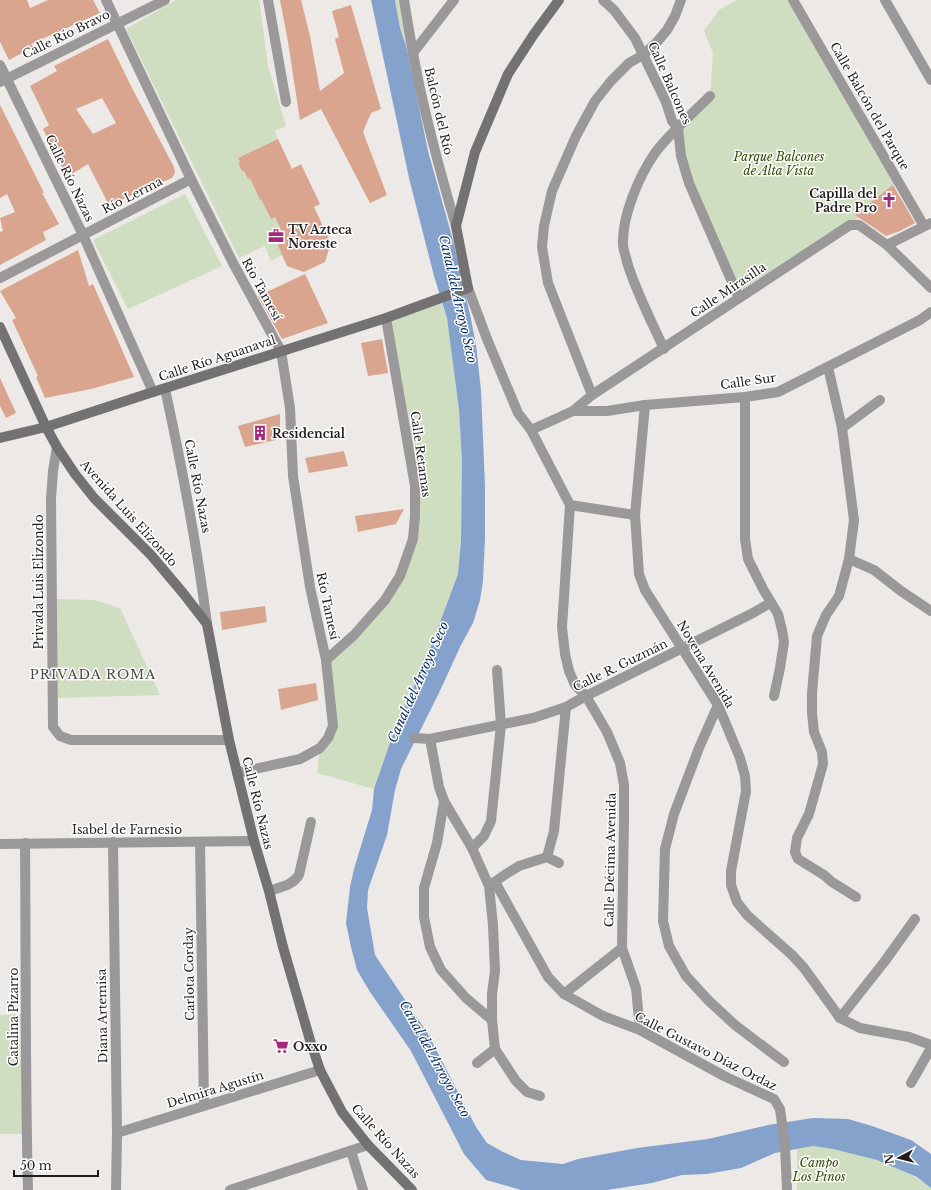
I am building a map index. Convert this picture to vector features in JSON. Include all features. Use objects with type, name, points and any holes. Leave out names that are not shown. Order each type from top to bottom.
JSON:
[{"type":"street","name":"Río Tamesí","points":[[106,0],[191,179],[233,263],[281,351],[290,408],[293,476],[310,587],[326,660],[333,726],[328,738],[320,748],[300,759],[236,773]]},
{"type":"street","name":"Calle Río Bravo","points":[[3,80],[164,0]]},
{"type":"street","points":[[268,0],[286,102]]},
{"type":"street","name":"Balcón del Río","points":[[404,0],[421,94],[443,184],[456,226]]},
{"type":"street","points":[[413,53],[454,0]]},
{"type":"street","points":[[559,0],[534,34],[508,74],[475,152],[456,226],[465,288],[518,414],[531,430],[570,505],[635,514]]},
{"type":"street","name":"Calle Balcones","points":[[603,0],[614,10],[635,38],[666,102],[672,121],[678,128],[681,156],[689,183],[739,298]]},
{"type":"street","points":[[592,395],[548,283],[542,246],[544,226],[552,191],[576,136],[594,101],[629,63],[642,55],[657,42],[667,30],[675,16],[681,0]]},
{"type":"street","name":"Calle Balcón del Parque","points":[[792,0],[928,225]]},
{"type":"street","points":[[885,0],[931,80]]},
{"type":"street","name":"Calle Río Nazas","points":[[0,65],[3,80],[83,235],[153,392]]},
{"type":"street","points":[[664,348],[637,291],[631,274],[623,245],[624,223],[631,200],[655,153],[710,96]]},
{"type":"street","name":"Río Lerma","points":[[0,278],[191,179]]},
{"type":"street","name":"Calle Mirasilla","points":[[531,430],[574,411],[592,395],[850,225],[859,225],[887,246],[931,288]]},
{"type":"street","points":[[887,246],[928,225]]},
{"type":"street","name":"Calle Río Aguanaval","points":[[0,438],[46,427],[386,318],[465,288]]},
{"type":"street","name":"Calle Sur","points":[[574,411],[607,411],[645,405],[746,397],[778,392],[920,320],[931,312]]},
{"type":"street","name":"Calle Retamas","points":[[326,660],[354,635],[385,600],[400,576],[412,539],[415,516],[415,486],[386,318]]},
{"type":"street","name":"Avenida Luis Elizondo","points":[[0,327],[46,427],[75,474],[94,498],[151,555],[207,624]]},
{"type":"street","points":[[828,367],[842,428],[854,520],[849,560],[839,596],[826,615],[817,636],[812,693],[812,713],[814,732],[822,752],[823,764],[809,814],[797,838],[795,852],[798,859],[856,897]]},
{"type":"street","name":"Calle Río Nazas","points":[[164,389],[185,484],[201,573],[207,624],[236,773],[310,1040],[320,1070],[342,1112],[368,1145],[412,1190]]},
{"type":"street","points":[[746,397],[745,539],[748,559],[770,603],[778,614],[784,642],[774,696]]},
{"type":"street","points":[[842,428],[880,400]]},
{"type":"street","name":"Novena Avenida","points":[[645,405],[635,514],[639,574],[645,590],[718,705],[740,758],[745,776],[746,791],[731,871],[731,885],[736,902],[747,915],[792,955],[804,968],[840,1018],[860,1028],[909,1037],[931,1047]]},
{"type":"street","name":"Privada Luis Elizondo","points":[[57,447],[53,471],[51,499],[53,727],[60,736],[71,740],[229,740]]},
{"type":"street","name":"Calle Décima Avenida","points":[[570,505],[562,627],[565,654],[569,671],[575,685],[586,696],[607,732],[622,771],[624,785],[622,948],[636,988],[640,1030]]},
{"type":"street","points":[[849,560],[874,570],[931,611]]},
{"type":"street","name":"Calle R. Guzmán","points":[[414,738],[430,739],[501,725],[533,718],[566,707],[770,603]]},
{"type":"street","points":[[472,848],[484,836],[491,821],[501,725],[497,670]]},
{"type":"street","points":[[718,705],[699,748],[674,814],[665,850],[663,921],[669,946],[686,976],[709,1001],[735,1025],[784,1062]]},
{"type":"street","points":[[547,857],[554,831],[566,707]]},
{"type":"street","points":[[430,739],[439,787],[444,801],[492,884],[495,971],[492,994],[492,1020],[496,1049],[516,1081],[527,1092],[540,1096]]},
{"type":"street","points":[[444,801],[437,843],[424,888],[424,917],[430,947],[441,970],[466,998],[492,1020]]},
{"type":"street","points":[[269,891],[291,884],[299,876],[311,822]]},
{"type":"street","name":"Isabel de Farnesio","points":[[0,844],[254,841]]},
{"type":"street","name":"Diana Artemisa","points":[[113,842],[117,1133],[116,1190]]},
{"type":"street","name":"Carlota Corday","points":[[200,842],[204,1106]]},
{"type":"street","name":"Catalina Pizarro","points":[[25,843],[27,1014],[25,1076],[28,1190]]},
{"type":"street","points":[[492,884],[519,866],[547,857],[560,863]]},
{"type":"street","name":"Calle Gustavo Díaz Ordaz","points":[[492,884],[548,978],[564,994],[603,1016],[640,1030],[724,1076],[774,1099],[780,1109],[785,1146],[787,1190]]},
{"type":"street","points":[[840,1018],[885,961],[915,919]]},
{"type":"street","points":[[564,994],[622,948]]},
{"type":"street","points":[[911,1084],[931,1047]]},
{"type":"street","points":[[477,1063],[496,1049]]},
{"type":"street","name":"Delmira Agustín","points":[[117,1133],[320,1070]]},
{"type":"street","points":[[230,1190],[368,1145]]},
{"type":"street","points":[[351,1151],[363,1190]]},
{"type":"green space","points":[[176,0],[259,0],[268,66],[286,126],[275,131],[278,139],[238,158],[240,162],[238,163],[242,171],[244,171],[258,190],[270,212],[268,213],[271,219],[275,217],[282,232],[278,246],[282,255],[271,261],[265,246],[239,258],[126,29]]},
{"type":"green space","points":[[395,0],[404,0],[413,53],[407,49],[400,28]]},
{"type":"green space","name":"Parque Balcones de Alta Vista","points":[[737,0],[788,0],[894,184],[850,225],[739,298],[689,183],[678,128],[710,96],[713,53],[704,31],[719,10]]},
{"type":"green space","points":[[185,194],[222,266],[128,309],[93,240]]},
{"type":"green space","points":[[440,298],[447,318],[459,410],[462,461],[461,541],[458,574],[427,657],[394,730],[374,789],[317,773],[320,748],[333,726],[326,660],[400,576],[415,516],[386,318]]},
{"type":"green space","points":[[55,599],[93,600],[120,608],[160,695],[55,698]]},
{"type":"green space","points":[[27,1014],[27,1134],[0,1134],[0,1015]]},
{"type":"green space","name":"Campo Los Pinos","points":[[813,1146],[844,1151],[875,1159],[904,1171],[931,1188],[931,1190],[797,1190],[797,1149]]},
{"type":"water","name":"Canal del Arroyo Seco","points":[[371,0],[395,0],[400,28],[407,49],[428,151],[454,244],[476,345],[481,390],[485,487],[485,538],[483,581],[480,600],[473,623],[401,769],[395,790],[387,835],[368,890],[367,908],[375,955],[428,1034],[476,1127],[487,1143],[521,1160],[563,1164],[578,1159],[637,1148],[708,1139],[768,1125],[813,1118],[848,1119],[911,1140],[931,1154],[931,1188],[917,1177],[877,1160],[833,1149],[813,1146],[775,1153],[741,1168],[707,1174],[682,1175],[652,1183],[607,1190],[521,1190],[486,1180],[464,1154],[411,1051],[370,992],[357,970],[346,923],[350,887],[354,869],[372,810],[374,789],[394,731],[427,657],[458,574],[461,541],[462,461],[459,410],[447,318],[434,276],[409,178]]},
{"type":"building","points":[[0,0],[27,0],[30,8],[48,0],[93,0],[100,13],[31,44],[33,47],[9,60],[0,42]]},
{"type":"building","points":[[280,0],[301,0],[310,36],[320,91],[344,73],[335,39],[339,37],[332,11],[351,5],[381,109],[371,113],[363,132],[387,195],[370,203],[321,109],[300,120]]},
{"type":"building","points":[[108,39],[174,167],[175,173],[172,178],[109,205],[88,164],[67,177],[43,129],[49,125],[30,86],[57,71],[54,66]],"holes":[[[102,98],[116,123],[93,134],[76,109]]]},
{"type":"building","points":[[0,105],[44,193],[42,193],[59,224],[43,232],[46,240],[0,265],[0,232],[3,231],[0,218],[15,212],[7,194],[0,198]]},
{"type":"building","points":[[278,139],[292,169],[301,164],[320,204],[314,207],[331,243],[325,262],[304,272],[287,266],[278,246],[282,232],[275,217],[271,219],[250,178],[248,179],[238,163],[240,162],[238,158]]},
{"type":"building","name":"Capilla del Padre Pro","points":[[893,185],[915,223],[886,236],[855,215]]},
{"type":"building","points":[[78,250],[89,286],[93,284],[134,377],[91,389],[45,398],[36,377],[38,376],[12,320],[16,318],[0,291]]},
{"type":"building","points":[[305,274],[328,323],[282,339],[258,296]]},
{"type":"building","points":[[382,339],[388,373],[368,376],[361,343]]},
{"type":"building","points":[[0,378],[16,413],[6,418],[0,406]]},
{"type":"building","name":"Residencial","points":[[280,414],[280,439],[245,447],[238,426]]},
{"type":"building","name":"Residencial","points":[[344,451],[348,466],[309,473],[305,458]]},
{"type":"building","points":[[404,509],[396,524],[358,532],[355,516]]},
{"type":"building","points":[[265,606],[267,622],[222,630],[220,612]]},
{"type":"building","points":[[316,683],[318,700],[281,710],[278,689]]},
{"type":"place","name":"Capilla del Padre Pro","points":[[889,200]]},
{"type":"place","name":"TV Azteca Noreste","points":[[276,236]]},
{"type":"place","name":"Residencial","points":[[260,433]]},
{"type":"place","name":"Oxxo","points":[[281,1046]]},
{"type":"district","name":"PRIVADA ROMA","points":[[93,674]]}]
